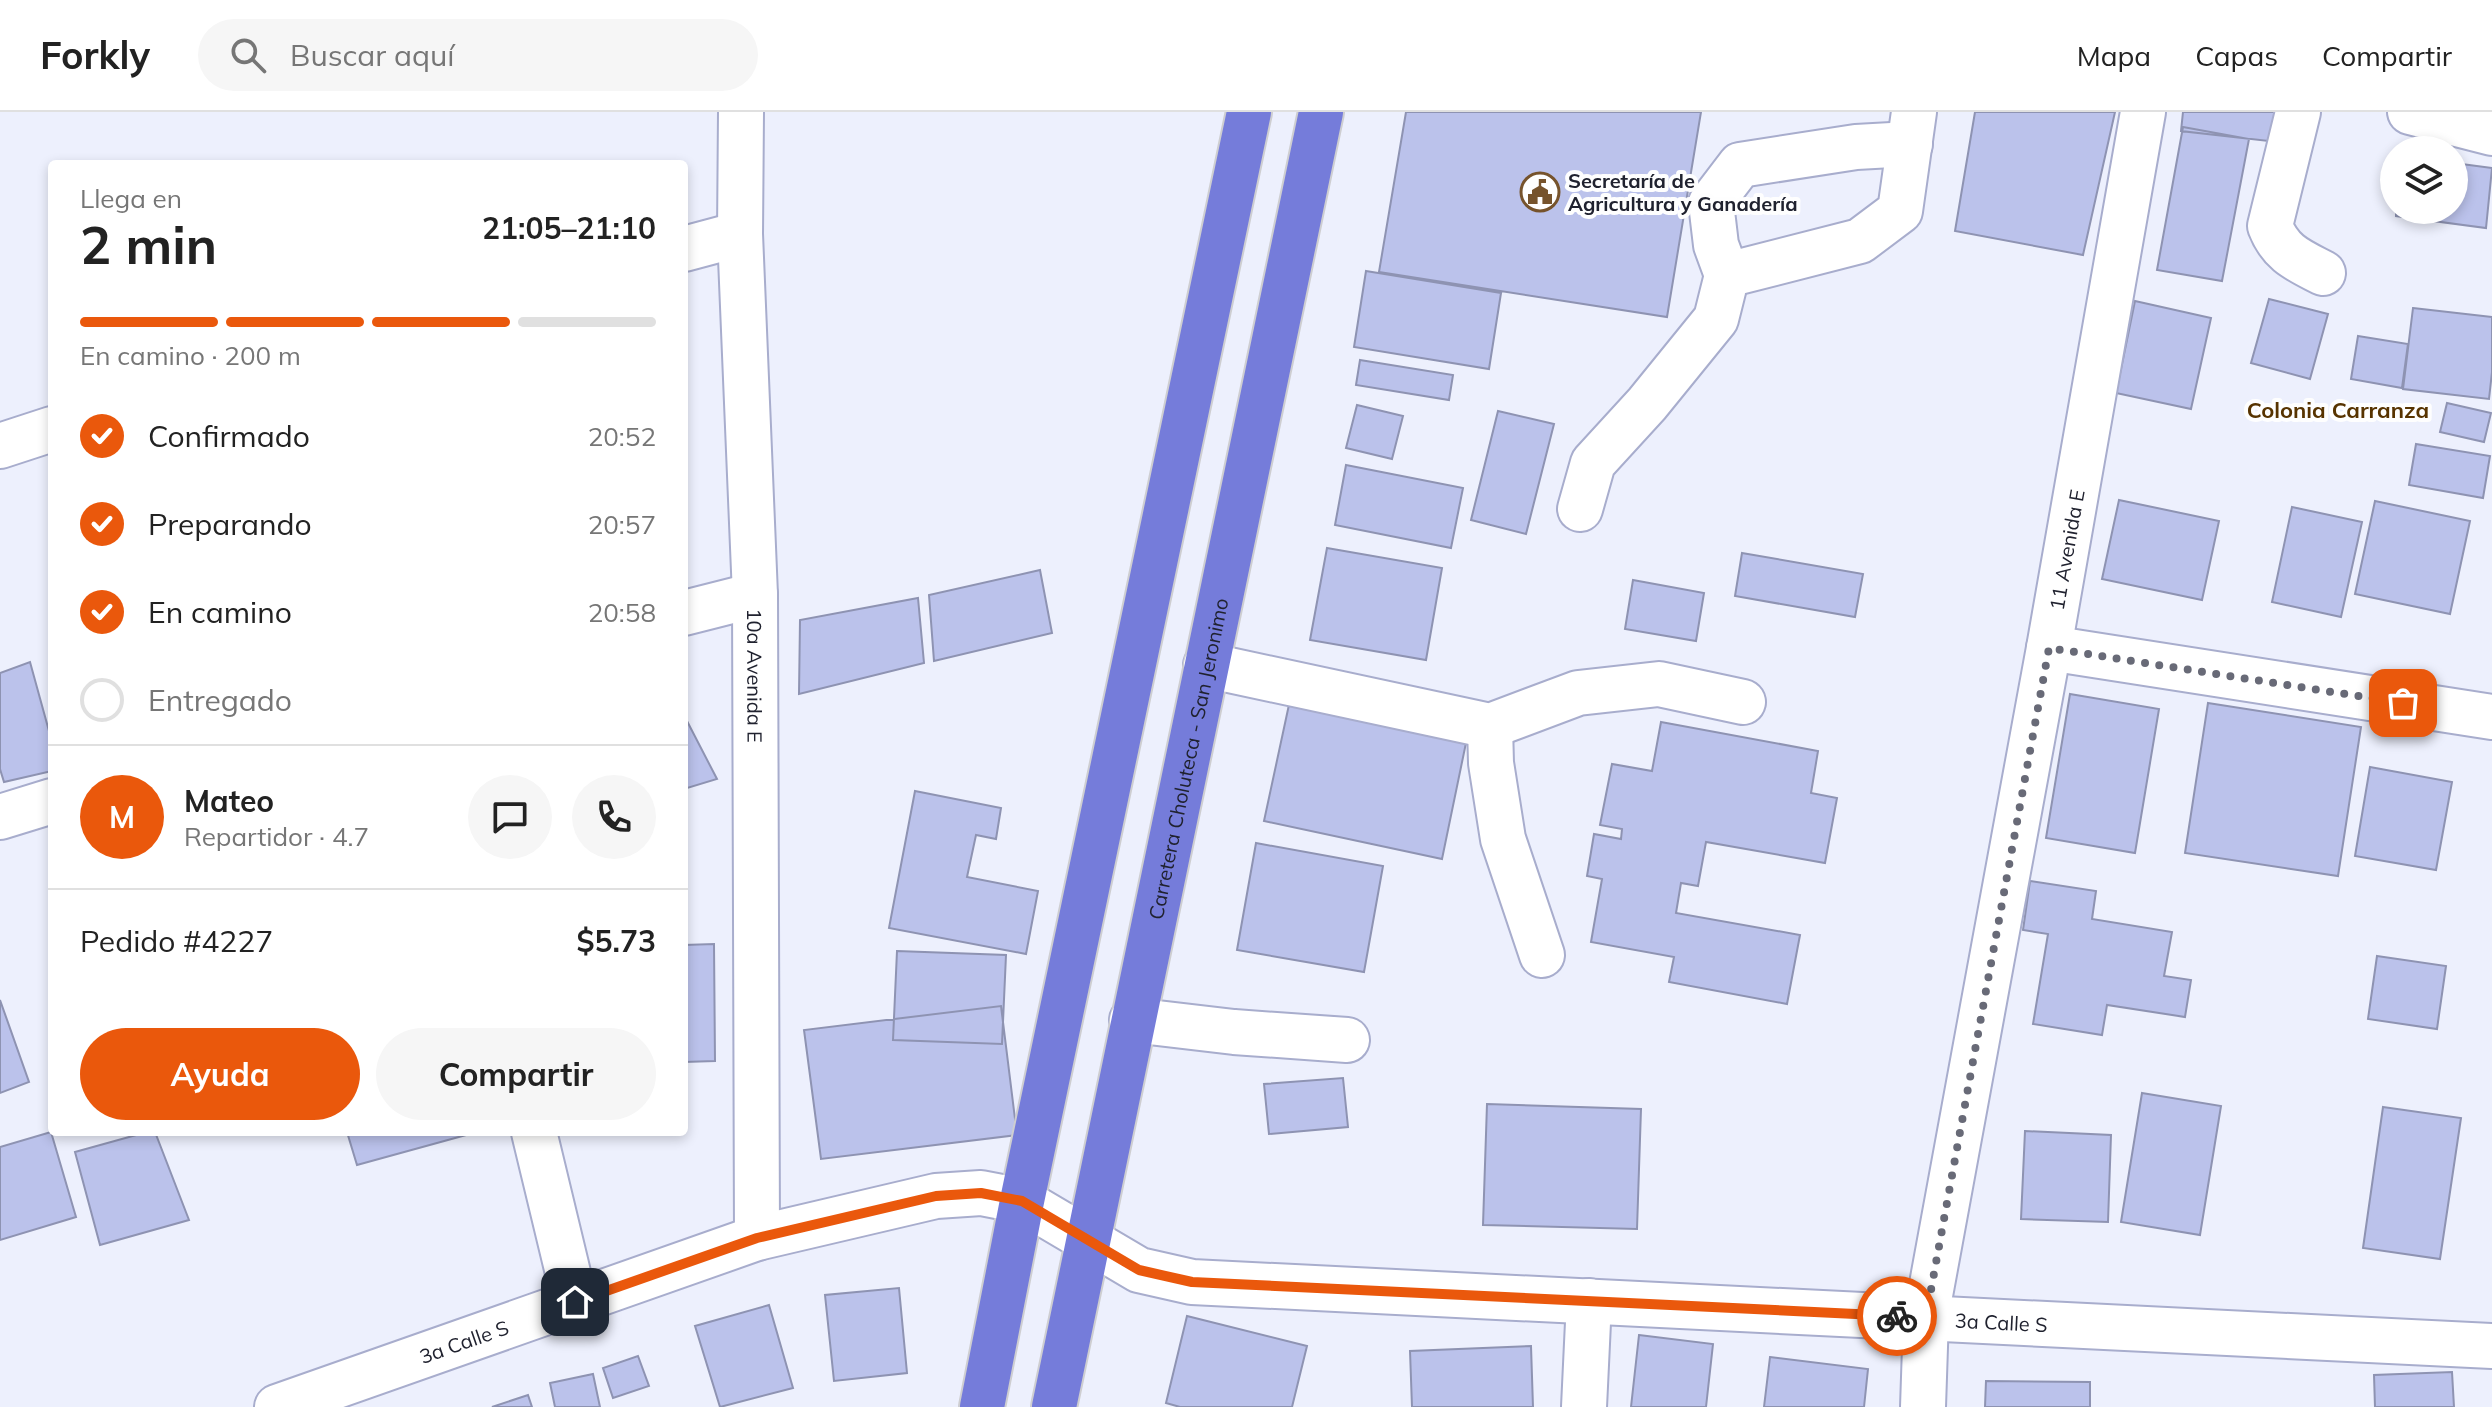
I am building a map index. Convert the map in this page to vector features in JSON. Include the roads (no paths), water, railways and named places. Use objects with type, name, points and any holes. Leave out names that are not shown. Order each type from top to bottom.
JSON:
[{"type":"highway","points":[[982,1407],[1022,1201],[1249,112]]},
{"type":"highway","name":"Carretera Choluteca - San Jeronimo","points":[[1054,1407],[1321,112]]},
{"type":"street","name":"10a Avenida E","points":[[741,112],[740,234],[755,595],[757,1238]]},
{"type":"street","name":"11 Avenida E","points":[[1923,1407],[1926,1317],[2049,648],[2143,112]]},
{"type":"street","points":[[2298,112],[2270,226],[2274,238],[2287,254],[2323,273]]},
{"type":"street","points":[[2410,112],[2492,133]]},
{"type":"street","points":[[1580,509],[1593,463],[1647,404],[1716,319],[1727,275],[1716,245],[1711,203],[1740,165],[1856,147],[1912,128],[1900,211],[1860,241],[1727,275]]},
{"type":"street","points":[[688,248],[740,234]]},
{"type":"street","points":[[0,446],[48,430]]},
{"type":"street","points":[[688,612],[755,595]]},
{"type":"street","points":[[2049,648],[2492,717]]},
{"type":"street","points":[[1206,665],[1490,726],[1578,693],[1659,684],[1743,702]]},
{"type":"street","points":[[1490,726],[1491,763],[1503,839],[1542,955]]},
{"type":"street","points":[[0,817],[48,802]]},
{"type":"street","points":[[1132,1020],[1234,1032],[1347,1040]]},
{"type":"street","points":[[535,1136],[575,1302]]},
{"type":"street","name":"3a Calle S","points":[[277,1407],[757,1238],[936,1196],[981,1193],[1022,1201],[1139,1270],[1192,1282],[2492,1346]]},
{"type":"street","points":[[1584,1407],[1589,1301]]},
{"type":"place","name":"Secretaría de Agricultura y Ganadería","points":[[1540,192]]},
{"type":"district","name":"Colonia Carranza","points":[[2338,410]]}]
